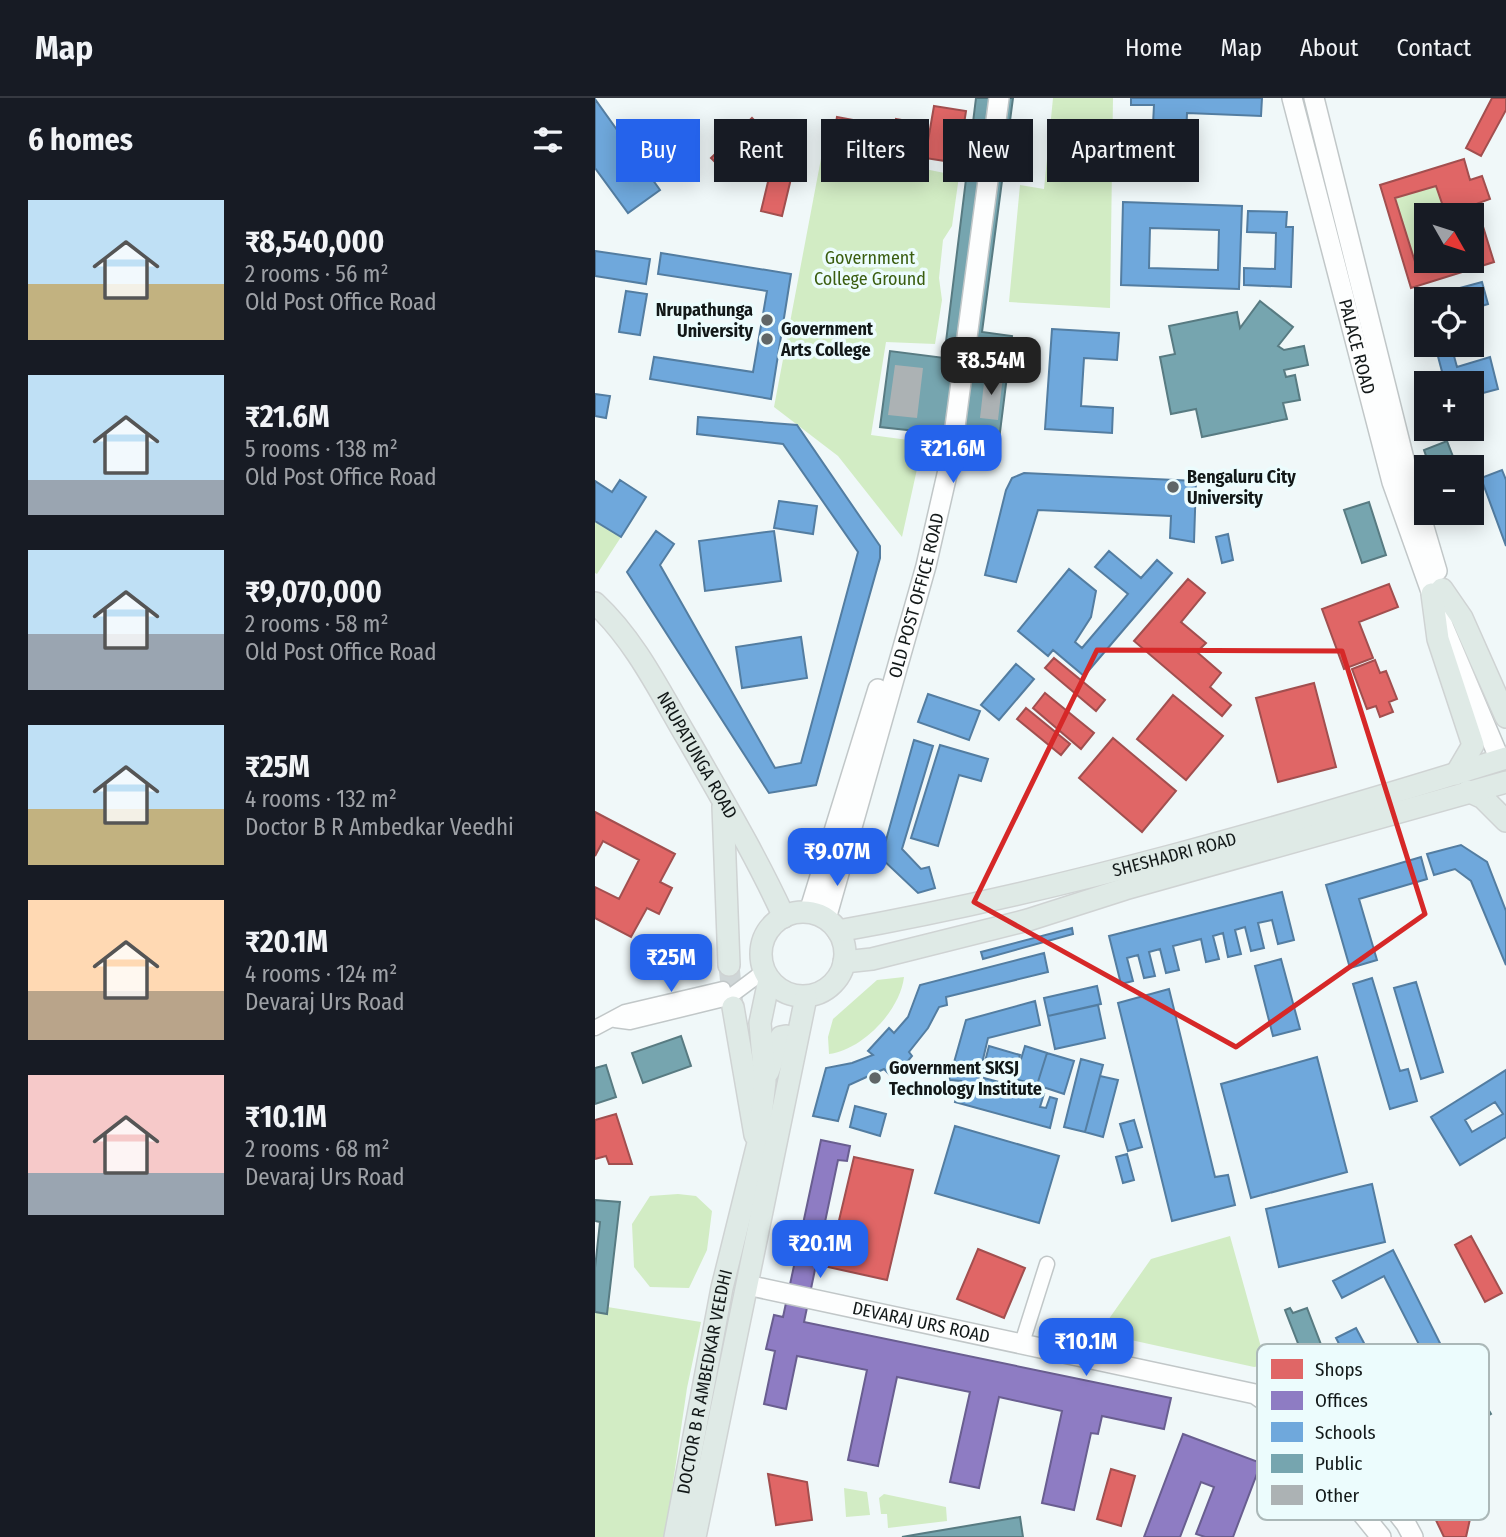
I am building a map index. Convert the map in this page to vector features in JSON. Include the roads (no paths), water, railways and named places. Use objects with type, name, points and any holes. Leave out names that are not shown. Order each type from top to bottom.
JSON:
[{"type":"main road","points":[[1437,592],[1462,618],[1506,717]]},
{"type":"main road","points":[[1437,592],[1438,639],[1473,745],[1462,783],[1483,798],[1506,821]]},
{"type":"main road","name":"NRUPATUNGA ROAD","points":[[595,603],[616,625],[645,667],[764,872],[784,917]]},
{"type":"main road","name":"SHESHADRI ROAD","points":[[844,962],[872,960],[1028,920],[1462,783],[1503,752]]},
{"type":"main road","name":"SHESHADRI ROAD","points":[[824,921],[886,925],[1462,783],[1506,782]]},
{"type":"main road","points":[[723,800],[729,965]]},
{"type":"main road","points":[[784,917],[824,921],[845,948],[844,962],[832,985],[820,993],[806,997],[791,995],[767,975],[761,950],[765,936],[784,917]]},
{"type":"main road","name":"DOCTOR B R AMBEDKAR VEEDHI","points":[[675,1537],[723,1285],[758,1143],[765,1081],[760,1023],[767,975]]},
{"type":"main road","name":"DOCTOR B R AMBEDKAR VEEDHI","points":[[695,1537],[791,1056],[806,997]]},
{"type":"main road","points":[[733,1000],[750,1116],[758,1143]]},
{"type":"main road","points":[[765,1081],[781,1037],[786,1036],[791,1056]]},
{"type":"street","name":"OLD POST OFFICE ROAD","points":[[824,921],[885,667],[937,468],[987,98]]},
{"type":"street","name":"OLD POST OFFICE ROAD","points":[[824,921],[926,566],[951,457],[999,98]]},
{"type":"street","name":"PALACE ROAD","points":[[1292,98],[1392,482],[1437,592]]},
{"type":"street","name":"PALACE ROAD","points":[[1314,98],[1437,592]]},
{"type":"street","points":[[1437,592],[1503,752]]},
{"type":"street","points":[[595,1028],[615,1020],[625,1012],[727,989],[733,1000],[767,975]]},
{"type":"street","points":[[1022,1343],[1047,1264]]},
{"type":"street","name":"DEVARAJ URS ROAD","points":[[747,1285],[1257,1395]]},
{"type":"street","name":"DEVARAJ URS ROAD","points":[[1367,1520],[1381,1537]]},
{"type":"street","name":"DEVARAJ URS ROAD","points":[[1403,1520],[1413,1537]]},
{"type":"tunnel","points":[[729,965],[733,1007]]},
{"type":"place","name":"Nrupathunga University","points":[[767,320]]},
{"type":"place","name":"Government Arts College","points":[[767,339]]},
{"type":"place","name":"Bengaluru City University","points":[[1173,487]]},
{"type":"place","name":"Government SKSJ Technology Institute","points":[[875,1078]]},
{"type":"park label","name":"Government College Ground","points":[[870,268]]}]
